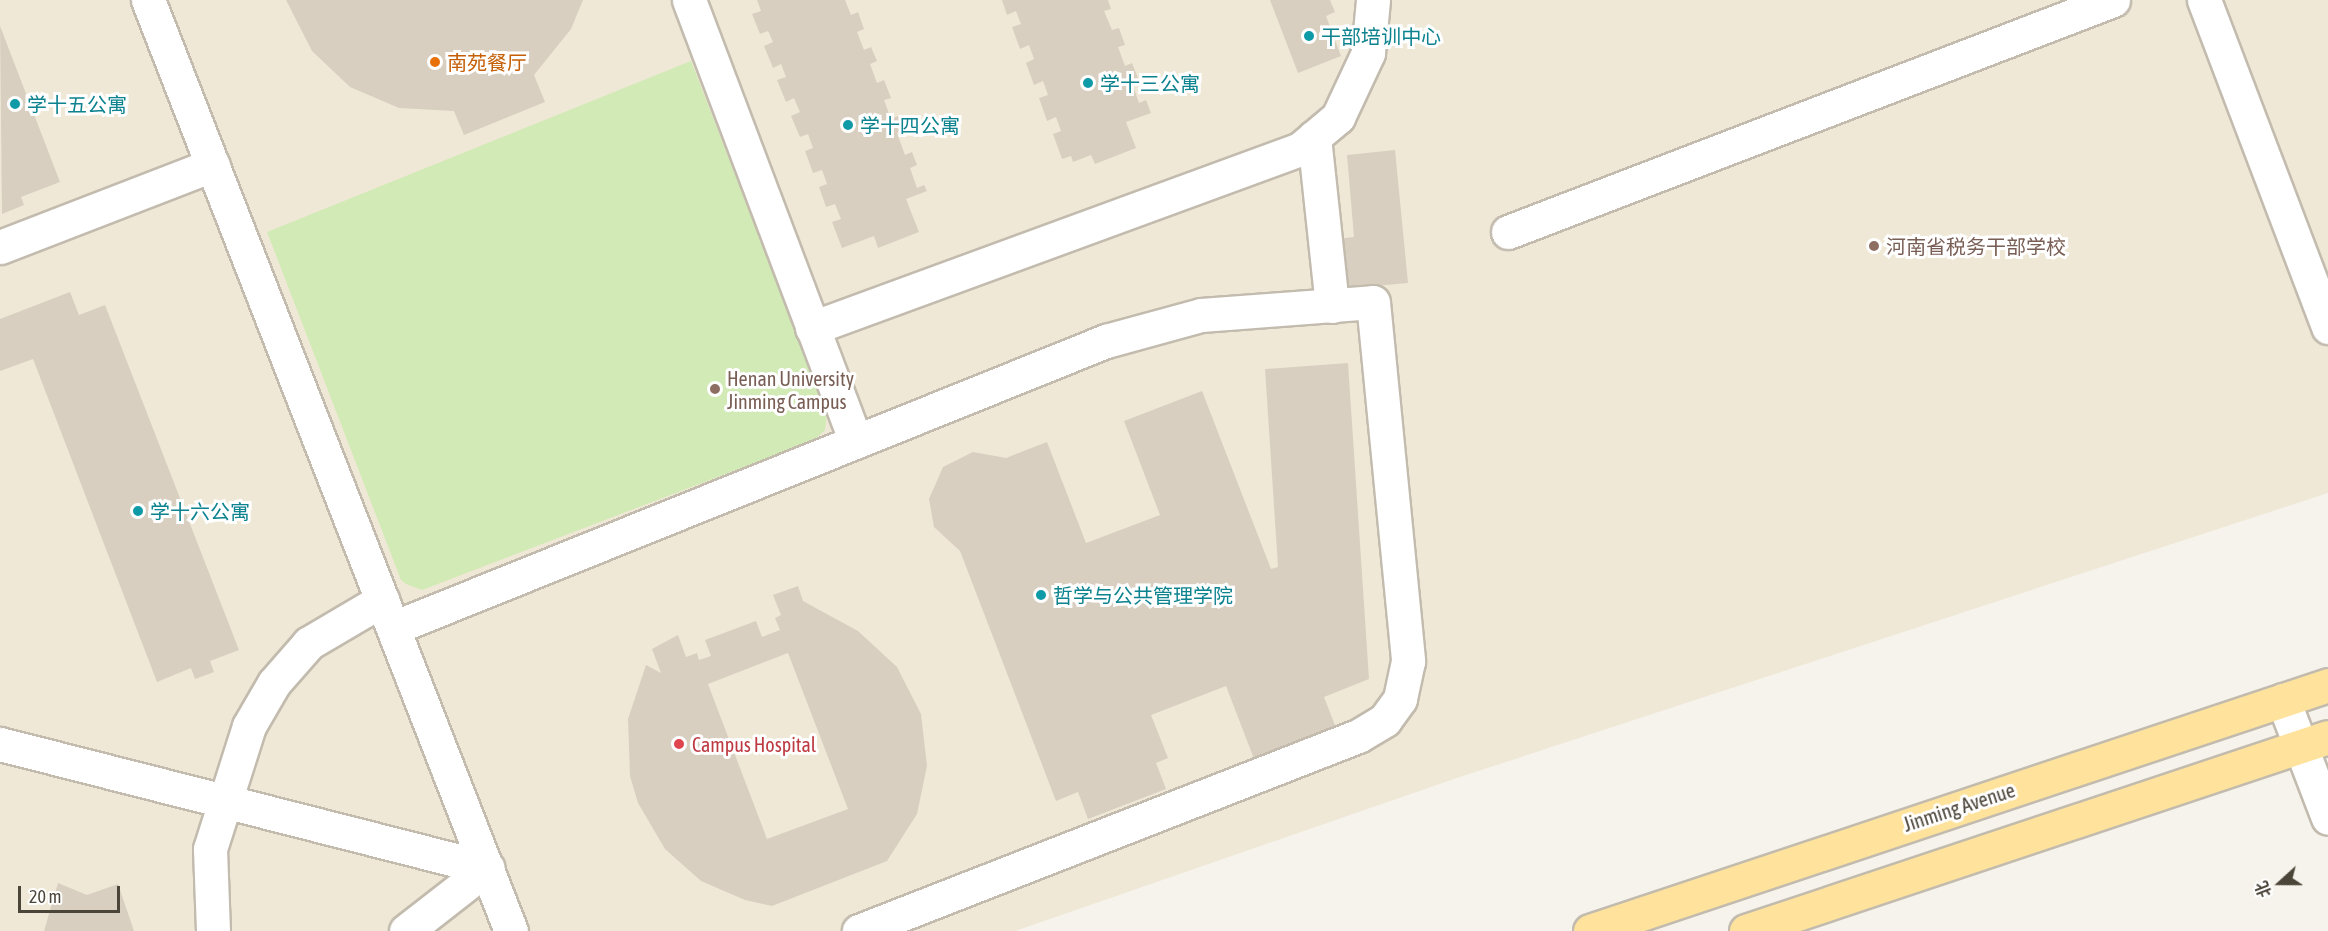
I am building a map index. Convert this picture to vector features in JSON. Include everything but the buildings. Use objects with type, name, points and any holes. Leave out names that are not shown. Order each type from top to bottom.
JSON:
[{"type":"main road","name":"Jinming Avenue","points":[[1590,931],[2283,700],[2326,693]]},
{"type":"main road","points":[[1746,931],[2314,742]]},
{"type":"street","points":[[148,0],[511,931]]},
{"type":"street","points":[[689,0],[856,442]]},
{"type":"street","points":[[812,328],[1300,149],[1338,117],[1368,53],[1373,0]]},
{"type":"street","points":[[1508,232],[2113,0]]},
{"type":"street","points":[[2204,0],[2328,327]]},
{"type":"street","points":[[1314,137],[1332,306]]},
{"type":"street","points":[[0,247],[213,165]]},
{"type":"street","points":[[213,931],[210,849],[249,726],[274,683],[309,643],[856,442],[1106,341],[1201,315],[1373,303],[1408,661],[1400,699],[1385,720],[1358,736],[859,931]]},
{"type":"street","points":[[2283,700],[2314,742],[2328,818]]},
{"type":"street","points":[[0,744],[487,868]]},
{"type":"street","points":[[406,931],[487,868]]},
{"type":"shaded area","name":"Henan University Jinming Campus","points":[[0,0],[2328,0],[2328,493],[1454,779],[1015,931],[0,931]]},
{"type":"green space","points":[[691,61],[827,412],[825,430],[814,440],[422,590],[406,584],[401,580],[267,232]]},
{"type":"place","name":"干部培训中心","points":[[1309,36]]},
{"type":"place","name":"南苑餐厅","points":[[435,62]]},
{"type":"place","name":"学十三公寓","points":[[1088,83]]},
{"type":"place","name":"学十五公寓","points":[[15,104]]},
{"type":"place","name":"学十四公寓","points":[[848,125]]},
{"type":"place","name":"河南省税务干部学校","points":[[1874,246]]},
{"type":"place","name":"Henan University Jinming Campus","points":[[715,389]]},
{"type":"place","name":"学十六公寓","points":[[138,511]]},
{"type":"place","name":"哲学与公共管理学院","points":[[1041,595]]},
{"type":"place","name":"Campus Hospital","points":[[679,744]]}]
